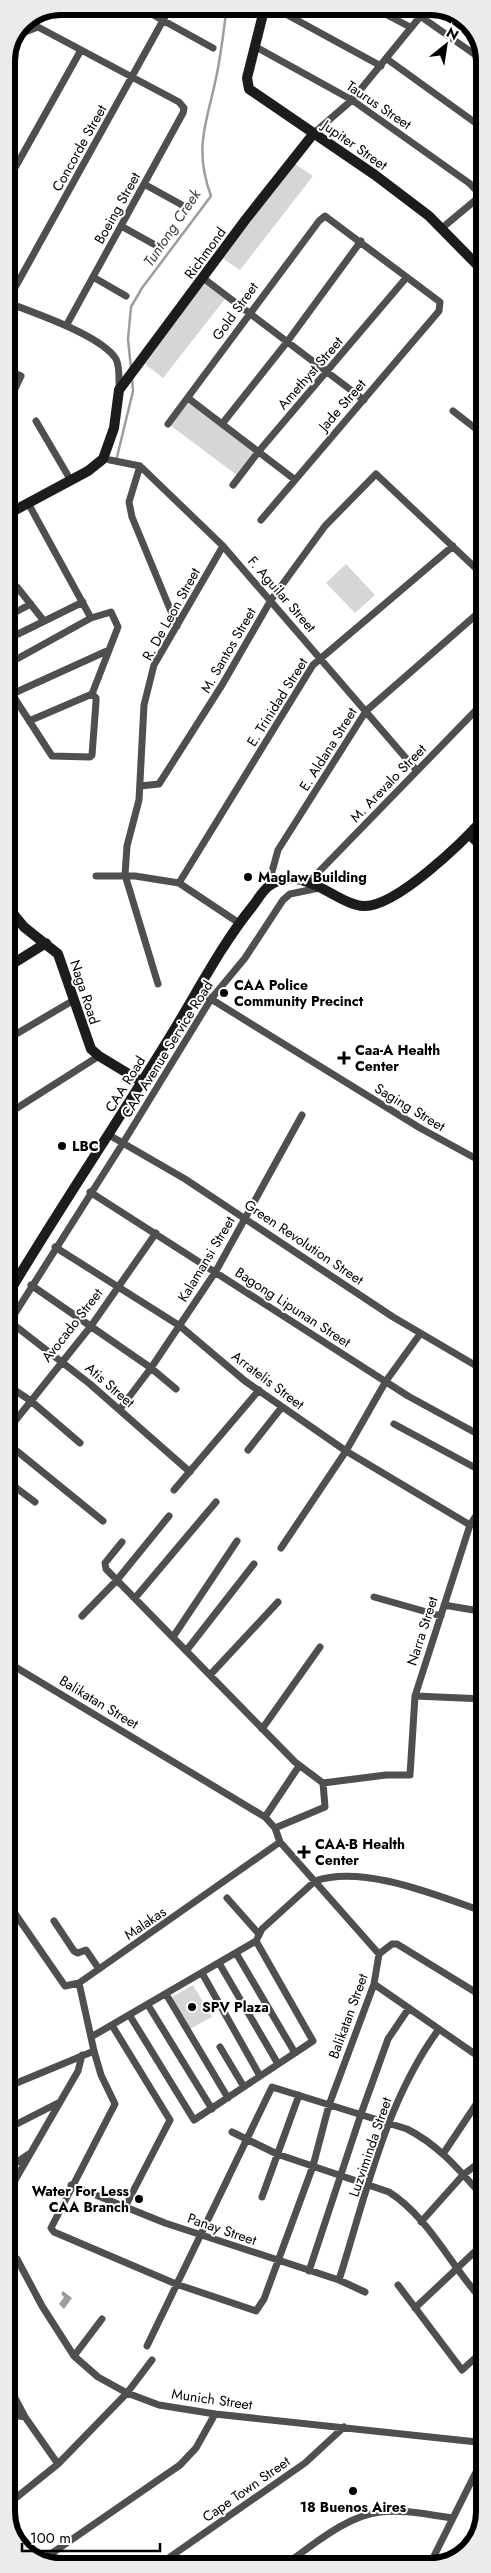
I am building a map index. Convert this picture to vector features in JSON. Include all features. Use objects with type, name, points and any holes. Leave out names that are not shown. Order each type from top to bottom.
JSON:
[{"type":"main road","points":[[256,47],[263,15]]},
{"type":"main road","name":"Jupiter Street","points":[[256,47],[247,78],[249,89],[375,174],[442,228]]},
{"type":"main road","name":"Richmond","points":[[122,386],[135,372],[203,278],[314,133]]},
{"type":"main road","points":[[442,228],[476,263]]},
{"type":"main road","points":[[15,510],[88,471],[103,459],[114,428],[122,386]]},
{"type":"main road","points":[[268,886],[282,881],[310,882],[366,906],[386,900],[425,874],[476,828]]},
{"type":"main road","points":[[470,835],[476,841]]},
{"type":"main road","name":"CAA Road","points":[[15,1282],[109,1135],[240,923],[268,886]]},
{"type":"main road","name":"Naga Road","points":[[15,916],[24,927],[58,954],[88,1043],[99,1056],[142,1082]]},
{"type":"main road","points":[[15,962],[46,943]]},
{"type":"street","points":[[152,15],[214,48]]},
{"type":"street","name":"Concorde Street","points":[[15,288],[166,15]]},
{"type":"street","points":[[288,15],[381,66]]},
{"type":"street","points":[[387,15],[410,27]]},
{"type":"street","points":[[314,133],[352,100],[420,16],[476,54]]},
{"type":"street","points":[[27,31],[38,27],[132,77]]},
{"type":"street","name":"Taurus Street","points":[[256,47],[352,100],[476,189]]},
{"type":"street","points":[[15,168],[81,50]]},
{"type":"street","points":[[387,58],[476,123]]},
{"type":"street","name":"Boeing Street","points":[[66,326],[184,113],[184,108],[179,102],[132,77]]},
{"type":"street","points":[[144,184],[182,205]]},
{"type":"street","points":[[442,228],[476,200]]},
{"type":"street","name":"Gold Street","points":[[168,424],[249,312],[319,221],[325,216],[361,241]]},
{"type":"street","points":[[121,226],[157,246]]},
{"type":"street","points":[[222,424],[361,241],[406,278]]},
{"type":"street","points":[[93,277],[126,296]]},
{"type":"street","points":[[203,278],[364,400]]},
{"type":"street","name":"Jade Street","points":[[261,520],[439,311],[440,302],[406,278]]},
{"type":"street","name":"Amethyst Street","points":[[233,486],[259,451],[328,373],[406,278]]},
{"type":"street","points":[[15,305],[66,326],[110,351],[118,365],[122,386]]},
{"type":"street","points":[[15,373],[21,376],[15,389]]},
{"type":"street","points":[[188,398],[294,479]]},
{"type":"street","points":[[453,411],[476,428]]},
{"type":"street","points":[[36,421],[70,479]]},
{"type":"street","points":[[110,460],[140,466],[129,502],[132,517],[178,626]]},
{"type":"street","name":"F. Aguilar Street","points":[[140,466],[223,546],[272,600],[417,771]]},
{"type":"street","name":"M. Santos Street","points":[[140,786],[159,784],[222,685],[272,600],[325,526],[376,474],[454,546]]},
{"type":"street","points":[[28,503],[91,618]]},
{"type":"street","name":"R. De Leon Street","points":[[125,875],[127,846],[140,786],[142,720],[154,665],[223,546]]},
{"type":"street","points":[[454,546],[476,568]]},
{"type":"street","name":"E. Trinidad Street","points":[[179,883],[313,665],[454,546]]},
{"type":"street","points":[[15,588],[17,587],[44,622]]},
{"type":"street","points":[[15,636],[83,602]]},
{"type":"street","points":[[15,612],[31,604]]},
{"type":"street","points":[[15,660],[91,618],[111,612],[118,627],[92,694],[29,721]]},
{"type":"street","name":"E. Aldana Street","points":[[268,886],[278,850],[366,711],[476,615]]},
{"type":"street","points":[[15,693],[109,650]]},
{"type":"street","points":[[15,699],[52,756],[90,758],[94,746],[96,702],[96,698],[92,694]]},
{"type":"street","name":"M. Arevalo Street","points":[[310,882],[476,710]]},
{"type":"street","points":[[125,875],[158,984]]},
{"type":"street","points":[[96,876],[125,875],[179,883],[240,923]]},
{"type":"street","name":"CAA Avenue Service Road","points":[[15,1312],[123,1143],[211,999],[245,958],[283,900],[290,894],[302,890],[322,888]]},
{"type":"street","name":"Saging Street","points":[[198,991],[411,1123],[476,1160]]},
{"type":"street","points":[[15,1035],[74,1000]]},
{"type":"street","points":[[15,1109],[99,1056]]},
{"type":"street","name":"Kalamansi Street","points":[[120,1409],[152,1368],[216,1272],[302,1115]]},
{"type":"street","name":"Green Revolution Street","points":[[109,1135],[245,1218],[420,1334],[476,1366]]},
{"type":"street","name":"Bagong Lipunan Street","points":[[90,1192],[386,1381],[476,1433]]},
{"type":"street","name":"Avocado Street","points":[[15,1420],[91,1326],[156,1233]]},
{"type":"street","name":"Arratelis Street","points":[[55,1247],[120,1286],[180,1326],[245,1381],[346,1451],[470,1525]]},
{"type":"street","points":[[31,1285],[152,1368],[176,1389]]},
{"type":"street","name":"Atis Street","points":[[15,1329],[62,1361],[120,1409],[163,1450],[190,1472]]},
{"type":"street","points":[[281,1548],[346,1451],[386,1381],[420,1334]]},
{"type":"street","points":[[174,1490],[259,1390]]},
{"type":"street","points":[[15,1391],[30,1401],[80,1443]]},
{"type":"street","points":[[248,1450],[282,1407]]},
{"type":"street","points":[[394,1424],[476,1469]]},
{"type":"street","points":[[15,1450],[103,1521]]},
{"type":"street","points":[[15,1488],[35,1502]]},
{"type":"street","points":[[135,1598],[216,1502]]},
{"type":"street","name":"Narra Street","points":[[323,1782],[410,1775],[415,1696],[470,1525],[476,1515]]},
{"type":"street","points":[[82,1616],[117,1580],[168,1516]]},
{"type":"street","points":[[173,1637],[237,1541]]},
{"type":"street","points":[[122,1542],[105,1563],[106,1569],[299,1766],[323,1782],[325,1807],[274,1828]]},
{"type":"street","points":[[186,1650],[254,1564]]},
{"type":"street","points":[[374,1597],[440,1616]]},
{"type":"street","points":[[210,1675],[278,1602]]},
{"type":"street","points":[[444,1605],[476,1611]]},
{"type":"street","points":[[262,1728],[320,1647]]},
{"type":"street","name":"Balikatan Street","points":[[15,1667],[265,1816],[274,1828],[280,1842],[379,1954],[374,1984],[329,2105],[312,2166],[264,2299],[256,2311],[176,2284]]},
{"type":"street","points":[[415,1696],[476,1699]]},
{"type":"street","points":[[265,1816],[299,1766]]},
{"type":"street","name":"Malakas","points":[[79,1983],[280,1842]]},
{"type":"street","points":[[130,2016],[194,2120],[313,2041],[256,1941],[258,1933],[315,1881],[346,1876],[390,1882],[423,1890],[476,1909]]},
{"type":"street","points":[[227,1898],[258,1933]]},
{"type":"street","points":[[15,1914],[65,1986],[79,1983],[101,2075],[115,2104],[71,2185],[51,2228],[54,2232],[176,2284]]},
{"type":"street","points":[[54,1921],[74,1952],[78,1953],[86,1950],[99,1969]]},
{"type":"street","points":[[92,2037],[256,1941]]},
{"type":"street","points":[[379,1954],[392,1944],[398,1944],[476,1992]]},
{"type":"street","points":[[236,1952],[295,2053]]},
{"type":"street","points":[[219,1963],[278,2064]]},
{"type":"street","points":[[202,1973],[260,2076]]},
{"type":"street","points":[[374,1984],[476,2055]]},
{"type":"street","points":[[166,1994],[228,2098]]},
{"type":"street","points":[[148,2005],[212,2109]]},
{"type":"street","points":[[309,2271],[388,2039],[409,2008]]},
{"type":"street","points":[[113,2026],[170,2120],[125,2207]]},
{"type":"street","name":"Luzviminda Street","points":[[339,2280],[389,2123],[419,2056],[439,2030]]},
{"type":"street","points":[[220,2047],[244,2087]]},
{"type":"street","points":[[15,2084],[94,2051]]},
{"type":"street","points":[[15,2180],[78,2071],[82,2055]]},
{"type":"street","points":[[147,2346],[270,2089],[275,2088],[361,2114],[424,2137],[476,2189]]},
{"type":"street","points":[[262,2197],[299,2095]]},
{"type":"street","points":[[15,2124],[61,2102]]},
{"type":"street","points":[[443,2154],[476,2104]]},
{"type":"street","points":[[232,2132],[277,2154],[389,2192],[397,2197],[421,2222],[476,2292]]},
{"type":"street","points":[[15,2164],[31,2153]]},
{"type":"street","points":[[421,2222],[463,2174],[476,2165]]},
{"type":"street","name":"Panay Street","points":[[71,2185],[125,2207],[278,2262],[339,2280],[366,2292]]},
{"type":"street","points":[[415,2308],[476,2251]]},
{"type":"street","name":"Munich Street","points":[[15,2257],[18,2259],[42,2306],[74,2356],[98,2376],[127,2393],[159,2405],[215,2414],[344,2426],[476,2442]]},
{"type":"street","points":[[398,2286],[462,2370],[476,2357]]},
{"type":"street","points":[[74,2356],[102,2319]]},
{"type":"street","points":[[15,2499],[58,2464],[127,2393],[152,2360]]},
{"type":"street","points":[[15,2398],[25,2417],[58,2464]]},
{"type":"street","points":[[48,2556],[180,2465],[196,2448],[215,2414]]},
{"type":"street","points":[[15,2415],[25,2417]]},
{"type":"street","name":"Cape Town Street","points":[[168,2558],[305,2463],[344,2426]]},
{"type":"street","name":"Munich Street","points":[[453,2518],[476,2472]]},
{"type":"street","points":[[295,2558],[348,2523],[379,2512],[412,2513],[453,2518],[433,2558]]},
{"type":"shaded area","points":[[295,164],[313,176],[240,270],[222,258]]},
{"type":"shaded area","points":[[204,283],[225,299],[163,378],[145,364]]},
{"type":"shaded area","points":[[188,401],[256,452],[238,476],[170,425]]},
{"type":"shaded area","points":[[346,564],[375,595],[355,613],[326,583]]},
{"type":"shaded area","name":"SPV Plaza","points":[[193,1985],[212,2017],[190,2029],[172,1997]]},
{"type":"shaded area","points":[[63,2291],[72,2298],[64,2309],[59,2304],[64,2297],[61,2294]]},
{"type":"waterway","name":"Tuntong Creek","points":[[131,368],[128,339],[131,307],[142,288],[211,196],[205,178],[202,146],[226,15]]},
{"type":"waterway","name":"Tuntong Creek","points":[[117,457],[133,391],[132,378]]},
{"type":"place","name":"Maglaw Building","points":[[248,877]]},
{"type":"place","name":"CAA Police Community Precinct","points":[[224,993]]},
{"type":"place","name":"Caa-A Health Center","points":[[344,1058]]},
{"type":"place","name":"LBC","points":[[62,1146]]},
{"type":"place","name":"CAA-B Health Center","points":[[304,1852]]},
{"type":"place","name":"SPV Plaza","points":[[192,2007]]},
{"type":"place","name":"Water For Less CAA Branch","points":[[139,2199]]},
{"type":"place","name":"18 Buenos Aires","points":[[353,2491]]}]
